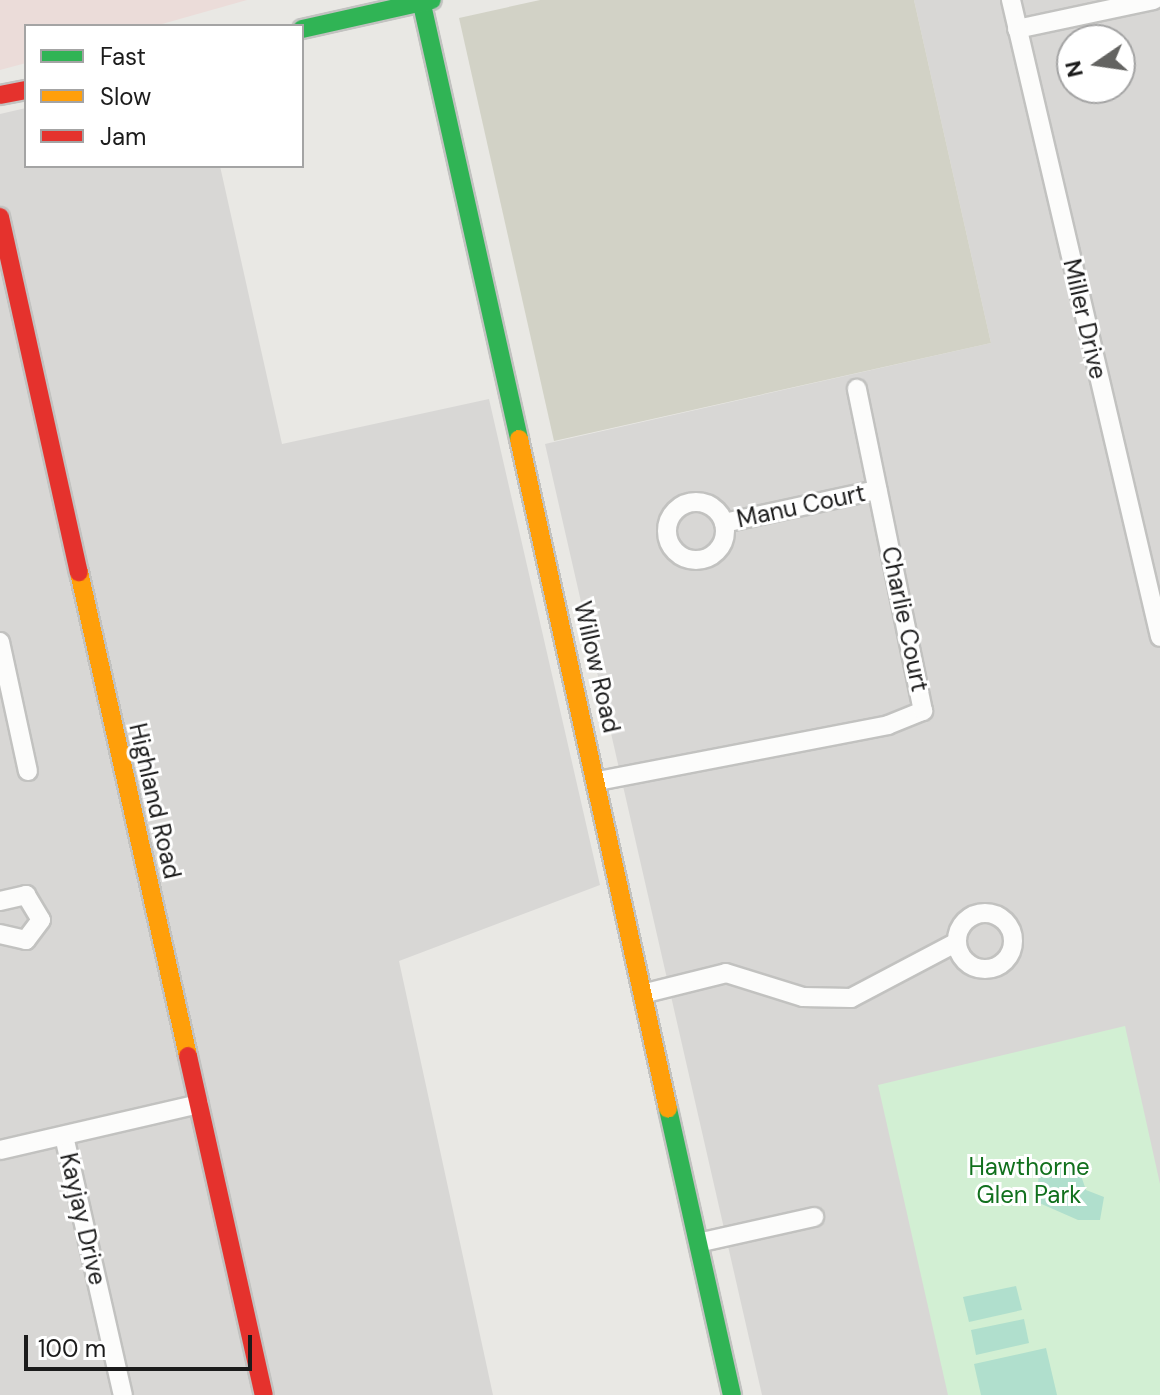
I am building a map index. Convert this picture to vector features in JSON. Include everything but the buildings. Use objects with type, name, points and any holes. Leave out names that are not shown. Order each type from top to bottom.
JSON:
[{"type":"main road","points":[[304,29],[425,1]]},
{"type":"main road","name":"Willow Road","points":[[425,1],[725,1344],[732,1395]]},
{"type":"main road","points":[[0,95],[24,90]]},
{"type":"main road","name":"Highland Road","points":[[0,217],[264,1395]]},
{"type":"main road","name":"Willow Road","points":[[725,1344],[742,1395]]},
{"type":"street","name":"Miller Drive","points":[[1011,0],[1160,637]]},
{"type":"street","points":[[1017,29],[1154,0]]},
{"type":"street","name":"Charlie Court","points":[[598,781],[888,725],[923,711],[857,389]]},
{"type":"street","name":"Manu Court","points":[[724,523],[877,490]]},
{"type":"street","points":[[0,642],[28,771]]},
{"type":"street","points":[[0,901],[26,895],[41,920],[26,940],[0,934]]},
{"type":"street","points":[[646,993],[726,973],[803,997],[851,998],[957,942]]},
{"type":"street","points":[[0,1150],[199,1104]]},
{"type":"street","name":"Kayjay Drive","points":[[64,1136],[123,1395]]},
{"type":"street","points":[[702,1242],[814,1217]]},
{"type":"shaded area","points":[[0,0],[247,0],[162,24],[24,24],[24,64],[0,70]]},
{"type":"shaded area","points":[[540,0],[914,0],[991,343],[554,441],[459,18]]},
{"type":"shaded area","points":[[914,0],[1160,0],[1160,1395],[762,1395],[545,444],[991,343]]},
{"type":"shaded area","points":[[24,108],[24,168],[220,168],[282,444],[489,399],[600,885],[399,961],[493,1395],[0,1395],[0,114]]},
{"type":"green space","name":"Hawthorne Glen Park","points":[[1125,1026],[1160,1184],[1160,1395],[948,1395],[878,1085]]},
{"type":"green space","points":[[1066,1159],[1078,1167],[1086,1190],[1104,1197],[1100,1220],[1078,1220],[1037,1202],[1039,1169]]},
{"type":"green space","points":[[1016,1286],[1022,1310],[969,1322],[963,1297]]},
{"type":"green space","points":[[1024,1319],[1029,1343],[976,1355],[971,1330]]},
{"type":"green space","points":[[1046,1348],[1057,1395],[981,1395],[974,1364]]},
{"type":"traffic: fast","points":[[421,0],[519,439]]},
{"type":"traffic: fast","points":[[304,29],[432,0]]},
{"type":"traffic: fast","points":[[668,1109],[732,1395]]},
{"type":"traffic: slow","points":[[519,439],[668,1109]]},
{"type":"traffic: slow","points":[[79,572],[188,1056]]},
{"type":"traffic: jam","points":[[0,95],[24,90]]},
{"type":"traffic: jam","points":[[0,217],[79,572]]},
{"type":"traffic: jam","points":[[188,1056],[264,1395]]}]
